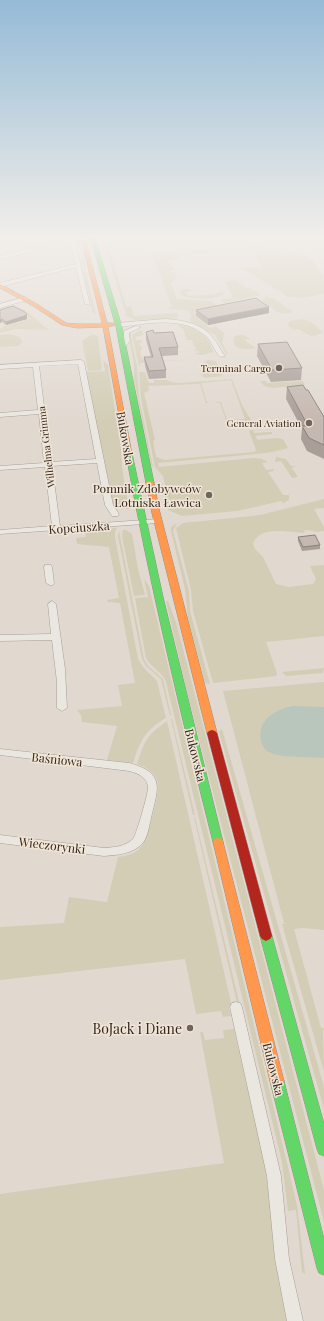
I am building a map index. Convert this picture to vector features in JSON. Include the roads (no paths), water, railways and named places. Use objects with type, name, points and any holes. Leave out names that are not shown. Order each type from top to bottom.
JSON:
[{"type":"main road","points":[[23,300],[60,322],[69,325],[107,330],[118,323]]},
{"type":"main road","name":"Bukowska","points":[[99,300],[107,330],[142,522],[188,723],[324,1268]]},
{"type":"main road","name":"Bukowska","points":[[111,300],[123,346],[158,521],[209,725],[324,1149]]},
{"type":"main road","points":[[83,328],[97,322],[103,315]]},
{"type":"street","points":[[0,306],[23,300]]},
{"type":"street","points":[[87,300],[88,304]]},
{"type":"street","points":[[118,323],[126,322],[137,325]]},
{"type":"street","points":[[118,323],[137,325],[172,324],[181,322],[194,326],[209,336],[217,352],[222,356]]},
{"type":"street","points":[[123,346],[127,341],[126,332],[137,325]]},
{"type":"street","points":[[0,367],[81,362],[109,505],[115,514]]},
{"type":"street","name":"Wilhelma Grimma","points":[[36,365],[56,528]]},
{"type":"street","points":[[0,415],[42,412]]},
{"type":"street","points":[[0,468],[100,461]]},
{"type":"street","name":"Kopciuszka","points":[[0,532],[158,521]]},
{"type":"street","points":[[48,567],[50,583]]},
{"type":"street","points":[[52,604],[54,637],[62,693],[62,708]]},
{"type":"street","points":[[0,638],[54,637]]},
{"type":"street","name":"Baśniowa","points":[[0,752],[129,767],[143,772],[150,778],[153,788],[141,836],[138,842],[122,850],[104,852]]},
{"type":"street","name":"Wieczorynki","points":[[0,839],[104,852]]},
{"type":"street","points":[[236,1007],[274,1176],[282,1259],[296,1321]]},
{"type":"place","name":"Terminal Cargo","points":[[279,368]]},
{"type":"place","name":"General Aviation","points":[[309,423]]},
{"type":"place","name":"Pomnik Zdobywców Lotniska Ławica","points":[[209,495]]},
{"type":"place","name":"BoJack i Diane","points":[[190,1028]]}]
